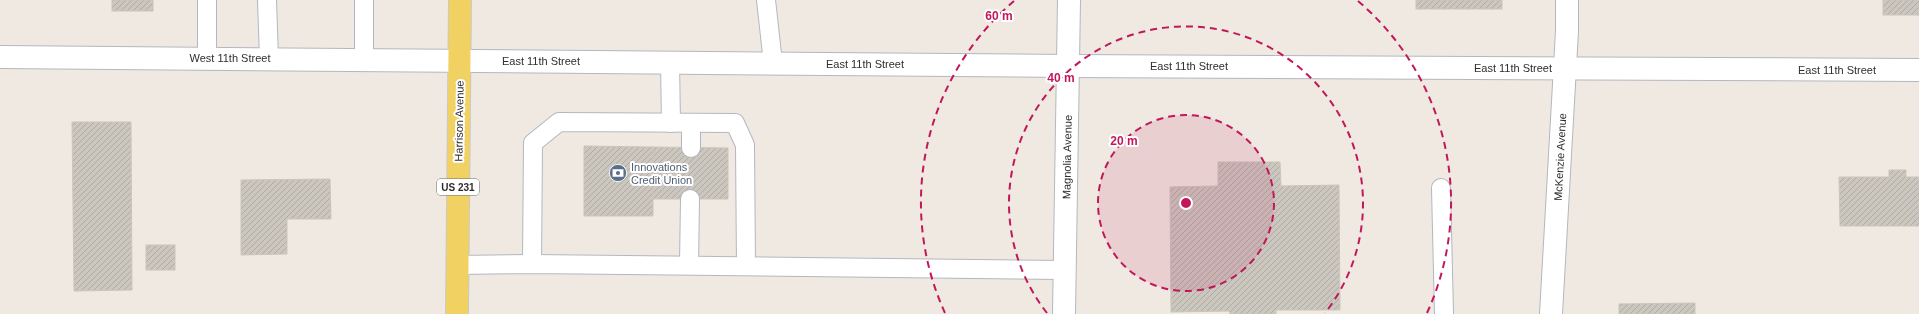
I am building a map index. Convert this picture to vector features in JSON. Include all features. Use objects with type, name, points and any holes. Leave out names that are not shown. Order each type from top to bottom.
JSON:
[{"type":"main road","name":"Harrison Avenue","points":[[457,314],[460,0]]},
{"type":"main road","name":"Magnolia Avenue","points":[[1064,314],[1069,0]]},
{"type":"main road","name":"McKenzie Avenue","points":[[1551,314],[1567,0]]},
{"type":"main road","name":"West 11th Street","points":[[0,56],[460,61]]},
{"type":"main road","name":"East 11th Street","points":[[460,61],[1068,66],[1919,70]]},
{"type":"lane","points":[[206,58],[207,0]]},
{"type":"lane","points":[[267,0],[269,59]]},
{"type":"lane","points":[[364,0],[364,60]]},
{"type":"lane","points":[[766,0],[773,63]]},
{"type":"lane","points":[[670,62],[671,123]]},
{"type":"lane","points":[[532,264],[533,143],[559,122],[735,123],[745,145],[746,266]]},
{"type":"lane","points":[[691,123],[691,148]]},
{"type":"lane","points":[[1441,188],[1444,314]]},
{"type":"lane","points":[[689,265],[690,199]]},
{"type":"lane","points":[[458,265],[689,265],[1065,270]]},
{"type":"building","points":[[112,0],[153,0],[153,11],[112,11]]},
{"type":"building","points":[[1416,0],[1502,0],[1502,9],[1416,9]]},
{"type":"building","points":[[1883,0],[1919,0],[1919,15],[1883,15]]},
{"type":"building","points":[[72,122],[131,122],[132,290],[74,291]]},
{"type":"building","name":"Innovations Credit Union","points":[[584,146],[653,147],[653,216],[584,216]]},
{"type":"building","points":[[653,147],[728,148],[728,199],[653,199]]},
{"type":"building","points":[[1218,162],[1280,162],[1281,186],[1339,185],[1340,310],[1276,310],[1276,314],[1230,314],[1229,311],[1171,312],[1170,187],[1218,186]]},
{"type":"building","points":[[1889,170],[1906,170],[1906,177],[1919,177],[1919,226],[1840,226],[1839,177],[1889,177]]},
{"type":"building","points":[[330,179],[331,219],[287,219],[287,254],[241,255],[241,180]]},
{"type":"building","points":[[146,245],[175,245],[175,270],[146,270]]},
{"type":"building","points":[[1695,303],[1695,314],[1619,314],[1619,304]]},
{"type":"place","name":"Innovations Credit Union","points":[[618,173]]}]
